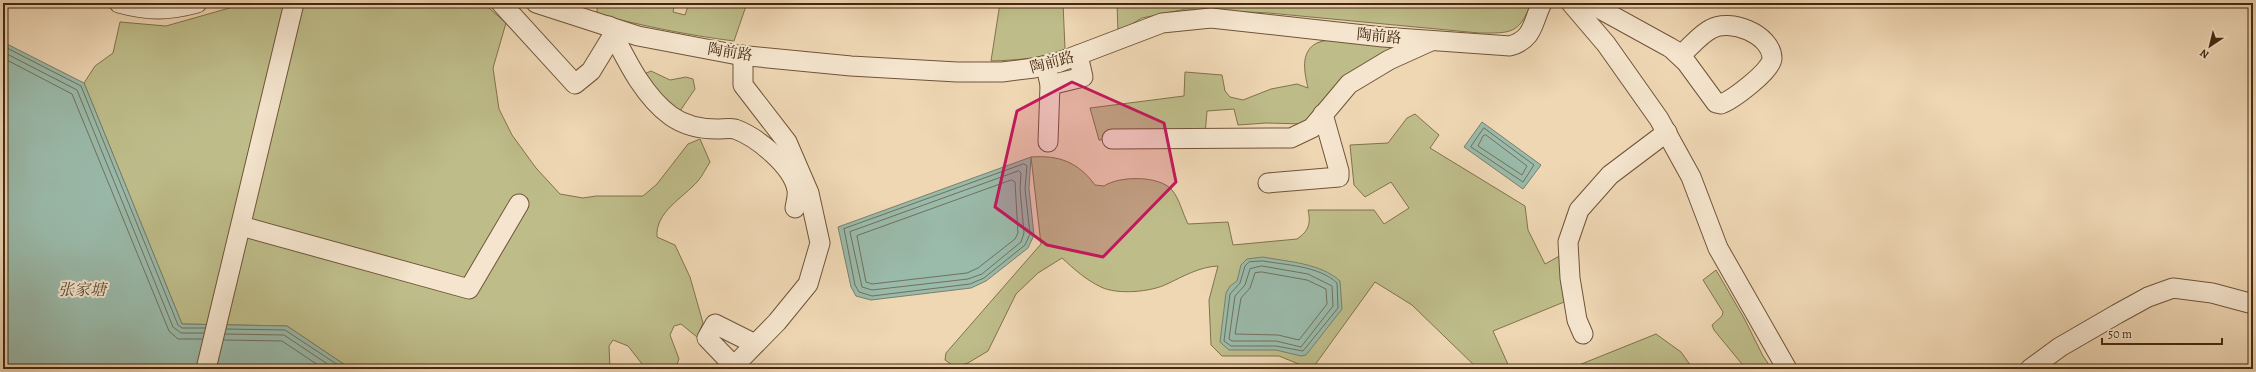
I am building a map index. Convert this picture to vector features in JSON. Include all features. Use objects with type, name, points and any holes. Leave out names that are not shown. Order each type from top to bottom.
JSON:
[{"type":"street","points":[[119,3],[141,9],[174,10],[197,3]]},
{"type":"street","points":[[206,369],[294,3]]},
{"type":"street","points":[[501,3],[575,84],[592,71],[611,31]]},
{"type":"street","name":"陶前路","points":[[536,3],[611,31],[743,55],[851,66],[957,72],[1002,72],[1046,66],[1162,23],[1211,18],[1432,41],[1510,46],[1521,43],[1529,36],[1542,3]]},
{"type":"street","points":[[1571,3],[1606,44],[1667,132],[1691,177],[1718,248],[1787,369]]},
{"type":"street","points":[[1589,3],[1671,48],[1679,53],[1683,53],[1711,29],[1722,25],[1755,32],[1768,44],[1772,58],[1768,69],[1721,104],[1716,103],[1686,62],[1671,48]]},
{"type":"street","points":[[611,31],[648,94],[670,116],[688,126],[734,129],[754,138],[776,157],[788,172],[797,189],[820,243],[808,284],[755,344],[733,368],[707,338],[715,324],[755,344]]},
{"type":"street","points":[[1112,139],[1291,138],[1312,128],[1349,84],[1389,60],[1432,41]]},
{"type":"street","points":[[743,55],[743,85],[787,142],[800,199]]},
{"type":"street","points":[[1050,85],[1083,77],[1078,55]]},
{"type":"street","points":[[1046,66],[1050,85],[1048,142]]},
{"type":"street","points":[[1268,183],[1339,177],[1339,171],[1323,114]]},
{"type":"street","points":[[1583,334],[1577,320],[1570,278],[1568,242],[1579,210],[1610,175],[1667,132]]},
{"type":"street","points":[[241,226],[469,290],[519,204]]},
{"type":"street","points":[[2030,369],[2060,347],[2117,314],[2148,297],[2173,288],[2212,293],[2253,304]]},
{"type":"highlighted area","points":[[1072,82],[1164,123],[1176,182],[1103,257],[1047,245],[995,207],[1017,111]]},
{"type":"shaded area","points":[[247,3],[473,3],[489,8],[506,23],[493,68],[499,109],[512,135],[536,168],[560,194],[583,198],[596,196],[643,196],[657,184],[688,144],[700,139],[710,162],[698,181],[671,206],[660,220],[657,237],[675,245],[690,277],[703,323],[697,337],[681,324],[674,326],[670,335],[679,359],[675,369],[646,369],[628,346],[613,340],[609,346],[610,369],[351,369],[287,326],[182,324],[84,83],[95,66],[113,53],[120,22],[166,26]]},
{"type":"shaded area","points":[[597,3],[675,3],[673,12],[685,15],[689,3],[747,3],[734,41],[665,30],[597,14]]},
{"type":"shaded area","points":[[1000,3],[1063,3],[1065,49],[1037,57],[991,61]]},
{"type":"shaded area","points":[[1117,3],[1531,3],[1522,21],[1512,30],[1499,33],[1479,33],[1269,13],[1186,9],[1142,18],[1118,32]]},
{"type":"shaded area","points":[[1339,39],[1386,44],[1393,48],[1383,58],[1359,67],[1305,124],[1266,123],[1238,125],[1234,109],[1207,111],[1205,135],[1099,140],[1090,108],[1184,96],[1185,72],[1222,75],[1225,91],[1230,97],[1243,100],[1271,89],[1297,84],[1308,88],[1305,58],[1311,47],[1319,42]]},
{"type":"shaded area","points":[[651,71],[670,80],[686,77],[693,79],[695,89],[680,111],[681,115],[642,75]]},
{"type":"shaded area","points":[[1415,114],[1439,135],[1430,148],[1525,206],[1528,230],[1545,264],[1563,254],[1569,300],[1493,331],[1510,369],[1478,369],[1412,305],[1375,282],[1312,369],[1299,369],[1301,365],[1279,356],[1222,356],[1211,345],[1209,300],[1218,266],[1198,270],[1160,287],[1143,291],[1125,292],[1101,287],[1080,274],[1062,258],[1038,273],[1016,294],[988,351],[968,363],[955,367],[945,360],[946,353],[1041,244],[1031,157],[1050,157],[1067,162],[1082,171],[1095,185],[1104,186],[1119,180],[1139,179],[1166,185],[1174,193],[1188,224],[1228,222],[1233,245],[1297,239],[1307,230],[1309,223],[1308,210],[1374,210],[1384,224],[1409,208],[1391,182],[1365,197],[1354,185],[1350,145],[1388,143],[1407,118]]},
{"type":"shaded area","points":[[1716,270],[1744,318],[1763,356],[1772,369],[1746,369],[1714,330],[1712,325],[1722,316],[1723,312],[1703,280]]},
{"type":"shaded area","points":[[1656,334],[1681,352],[1693,369],[1569,369]]},
{"type":"water","name":"张家塘","points":[[3,42],[84,83],[182,324],[287,326],[351,369],[3,369]]},
{"type":"water","points":[[1482,122],[1541,165],[1523,189],[1464,147]]},
{"type":"water","points":[[1031,157],[1029,188],[1034,235],[1028,248],[986,281],[971,288],[871,300],[856,296],[851,287],[838,227]]},
{"type":"water","points":[[1263,257],[1314,267],[1323,270],[1340,281],[1342,309],[1306,355],[1301,356],[1276,350],[1229,350],[1220,342],[1226,293],[1230,286],[1237,281],[1241,265],[1247,259]]}]
